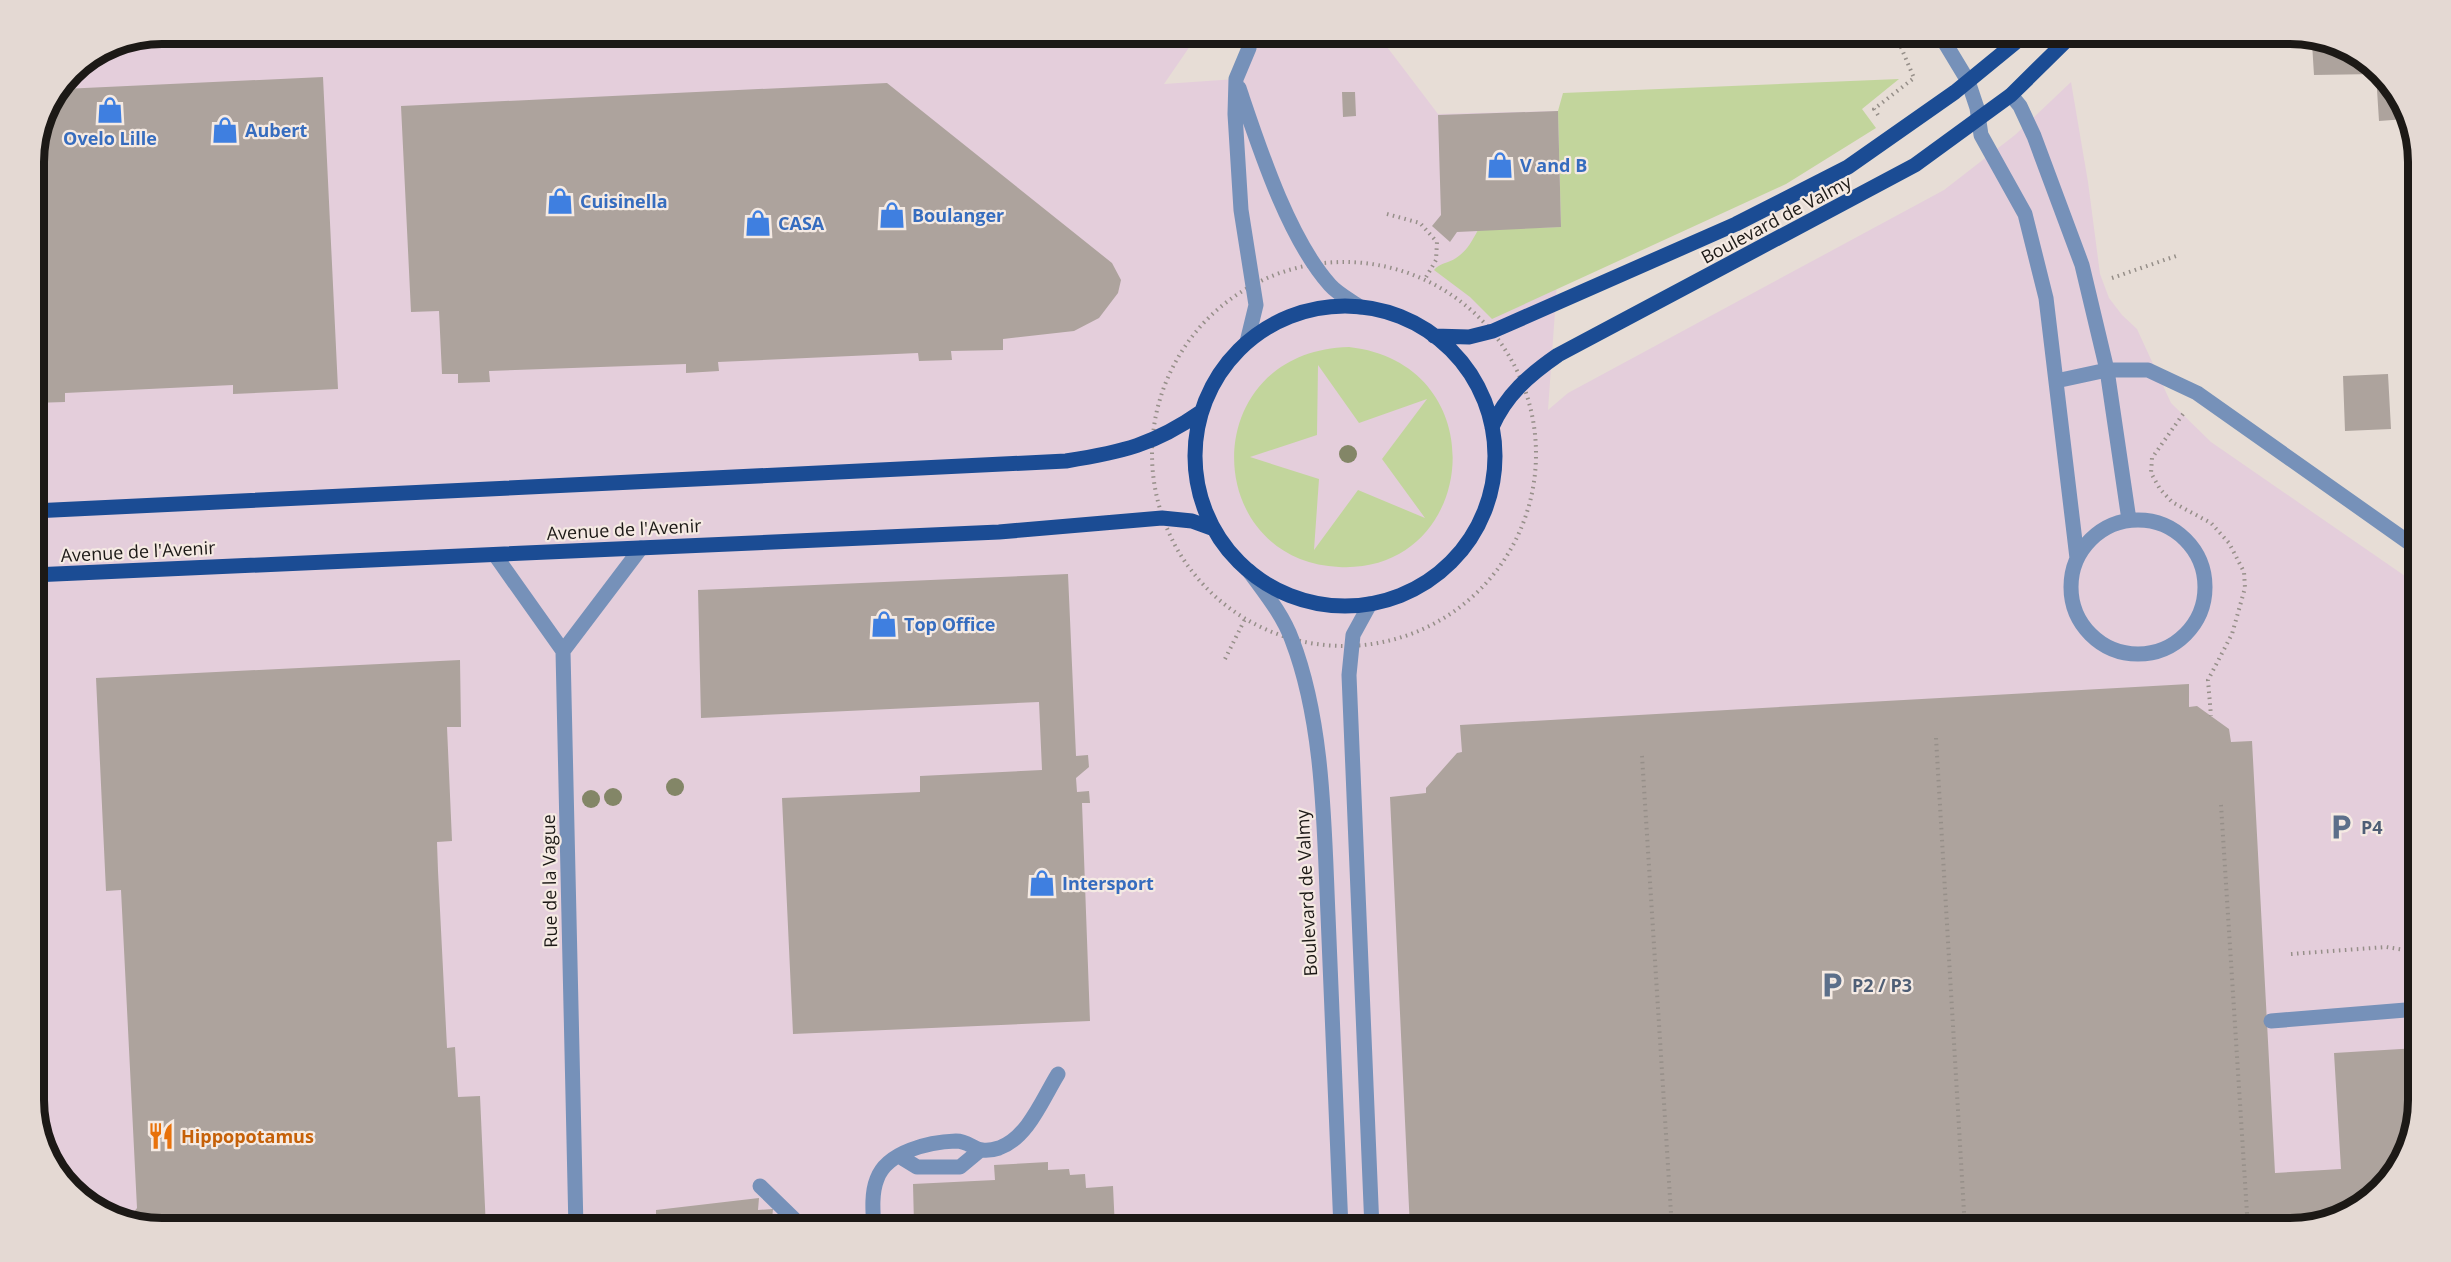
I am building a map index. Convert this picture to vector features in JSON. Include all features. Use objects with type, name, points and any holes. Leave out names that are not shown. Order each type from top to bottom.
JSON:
[{"type":"main road","name":"Boulevard de Valmy","points":[[1434,336],[1469,337],[1493,331],[1736,224],[1821,181],[1870,152],[1968,81],[2013,44]]},
{"type":"main road","name":"Boulevard de Valmy","points":[[1492,427],[1504,404],[1523,381],[1558,355],[1916,165],[1979,121],[2011,95],[2063,44]]},
{"type":"main road","points":[[1360,307],[1392,314],[1434,336],[1449,348],[1472,377],[1480,392],[1492,427],[1495,459],[1491,491],[1480,520],[1465,547],[1444,569],[1416,588],[1370,604],[1351,606],[1314,603],[1280,591],[1249,571],[1224,544],[1214,529],[1197,480],[1195,446],[1201,412],[1224,366],[1247,342],[1276,323],[1308,310],[1360,307]]},
{"type":"main road","points":[[44,510],[1002,466],[1093,457],[1152,442],[1167,435],[1201,412]]},
{"type":"main road","name":"Avenue de l'Avenir","points":[[44,575],[999,532],[1162,518],[1192,521],[1214,529]]},
{"type":"street","points":[[1946,44],[1968,81],[1981,135],[2025,214],[2046,298],[2077,558]]},
{"type":"street","points":[[1247,342],[1256,305],[1241,210],[1237,157],[1236,79],[1249,48]]},
{"type":"street","points":[[1236,79],[1262,154],[1286,210],[1314,263],[1331,286],[1360,307]]},
{"type":"street","points":[[2011,95],[2020,106],[2034,136],[2082,265],[2107,370],[2129,520]]},
{"type":"street","points":[[2056,381],[2107,370],[2148,370],[2198,393],[2407,541]]},
{"type":"street","points":[[2129,520],[2149,520],[2168,527],[2185,539],[2197,555],[2204,574],[2206,591],[2195,624],[2181,639],[2163,650],[2143,655],[2121,653],[2102,644],[2086,631],[2075,612],[2071,592],[2071,574],[2077,558],[2090,539],[2108,526],[2129,520]]},
{"type":"street","points":[[495,555],[563,651],[641,548]]},
{"type":"street","name":"Boulevard de Valmy","points":[[1249,571],[1280,616],[1292,639],[1302,671],[1316,746],[1326,867],[1341,1218]]},
{"type":"street","points":[[1370,604],[1358,625],[1351,646],[1349,675],[1372,1218]]},
{"type":"street","name":"Rue de la Vague","points":[[563,651],[576,1218]]},
{"type":"street","points":[[2271,1021],[2408,1010]]},
{"type":"street","points":[[899,1156],[916,1167],[960,1167],[978,1152],[1000,1148],[1020,1135],[1058,1074]]},
{"type":"street","points":[[874,1218],[873,1191],[877,1176],[914,1146],[958,1141],[978,1152]]},
{"type":"street","points":[[760,1186],[793,1218]]},
{"type":"path","points":[[1880,117],[1874,110],[1914,78],[1900,44]]},
{"type":"path","points":[[1388,214],[1420,223],[1437,243],[1436,260],[1425,279]]},
{"type":"path","points":[[2087,286],[2176,256]]},
{"type":"path","points":[[1352,261],[1389,266],[1425,279],[1462,301],[1493,331],[1510,355],[1523,381],[1534,418],[1538,457],[1533,495],[1521,532],[1507,558],[1462,607],[1429,627],[1393,641],[1351,646],[1292,639],[1245,619],[1217,598],[1193,574],[1174,545],[1162,518],[1153,480],[1152,442],[1157,408],[1170,370],[1191,336],[1219,306],[1253,283],[1283,271],[1314,263],[1352,261]]},
{"type":"path","points":[[2198,393],[2152,458],[2151,473],[2160,489],[2172,502],[2211,523],[2229,543],[2244,572],[2245,588],[2232,634],[2208,680],[2211,716]]},
{"type":"path","points":[[1225,659],[1245,619]]},
{"type":"path","points":[[1936,738],[1964,1218]]},
{"type":"path","points":[[1642,756],[1671,1218]]},
{"type":"path","points":[[2221,805],[2247,1218]]},
{"type":"path","points":[[2291,954],[2386,946],[2408,950]]},
{"type":"shaded area","points":[[161,44],[1191,44],[1164,84],[1236,79],[1249,48],[1266,44],[1385,44],[1438,114],[1558,111],[1561,227],[1548,410],[1568,393],[1944,190],[2015,135],[2071,82],[2088,182],[2100,274],[2109,298],[2137,329],[2171,403],[2211,442],[2407,578],[2408,1101],[2405,1123],[2368,1188],[2362,1194],[2335,1210],[2290,1218],[161,1218],[116,1210],[96,1199],[63,1166],[50,1139],[44,1109],[44,153],[50,123],[63,96],[89,68],[102,59],[123,50]]},
{"type":"green space","points":[[1899,79],[1862,109],[1876,128],[1786,184],[1492,319],[1470,297],[1434,270],[1463,252],[1478,230],[1561,227],[1558,111],[1563,93]]},
{"type":"green space","points":[[1349,347],[1397,362],[1430,390],[1448,426],[1452,466],[1443,505],[1420,538],[1385,560],[1339,567],[1293,556],[1260,530],[1240,495],[1234,456],[1242,417],[1263,382],[1299,357]],"holes":[[[1318,365],[1359,423],[1427,399],[1382,459],[1425,518],[1358,490],[1314,550],[1319,479],[1250,457],[1317,435]]]},
{"type":"building","points":[[2248,44],[2293,44],[2248,47]]},
{"type":"building","points":[[2312,46],[2335,52],[2355,63],[2368,74],[2314,75]]},
{"type":"building","points":[[323,77],[338,389],[233,394],[233,385],[65,393],[65,402],[44,403],[44,153],[50,123],[68,89]]},
{"type":"building","points":[[887,83],[1112,263],[1121,280],[1118,293],[1099,318],[1074,331],[1003,339],[1003,350],[951,351],[952,360],[919,361],[918,353],[718,362],[719,371],[686,373],[686,364],[489,371],[490,382],[458,383],[458,374],[442,374],[439,311],[411,312],[401,106]]},
{"type":"building","points":[[2377,83],[2388,96],[2399,119],[2379,121]]},
{"type":"building","points":[[1342,92],[1355,92],[1356,116],[1343,117]]},
{"type":"building","name":"V and B","points":[[1558,111],[1561,227],[1457,232],[1450,242],[1432,226],[1441,215],[1438,115]]},
{"type":"building","points":[[2388,374],[2391,429],[2345,431],[2343,376]]},
{"type":"building","points":[[1068,574],[1076,756],[1088,755],[1089,767],[1076,778],[1077,792],[1089,791],[1090,803],[1082,803],[1090,1021],[793,1034],[782,798],[920,792],[920,776],[1042,770],[1039,702],[701,718],[698,590]]},
{"type":"building","points":[[460,660],[461,727],[447,727],[452,841],[437,842],[438,871],[447,1048],[455,1047],[458,1097],[480,1096],[486,1218],[161,1218],[132,1214],[137,1208],[121,890],[106,891],[96,678]]},
{"type":"building","name":"P2 / P3","points":[[2189,684],[2189,707],[2197,706],[2229,729],[2231,742],[2252,741],[2275,1173],[2341,1169],[2334,1053],[2408,1049],[2408,1101],[2405,1124],[2395,1153],[2378,1178],[2349,1203],[2320,1214],[2290,1218],[1409,1218],[1390,797],[1426,793],[1426,788],[1457,753],[1462,752],[1460,725]]},
{"type":"building","points":[[1048,1162],[1048,1170],[1069,1169],[1070,1175],[1085,1174],[1086,1188],[1113,1186],[1114,1218],[914,1218],[913,1184],[995,1180],[994,1165]]},
{"type":"building","points":[[759,1198],[758,1210],[773,1209],[772,1218],[636,1218],[636,1215],[656,1214],[656,1210]]},
{"type":"place","name":"Ovelo Lille","points":[[110,110]]},
{"type":"place","name":"Aubert","points":[[225,130]]},
{"type":"place","name":"V and B","points":[[1500,165]]},
{"type":"place","name":"Cuisinella","points":[[560,201]]},
{"type":"place","name":"Boulanger","points":[[892,215]]},
{"type":"place","name":"CASA","points":[[758,223]]},
{"type":"place","name":"Top Office","points":[[884,624]]},
{"type":"place","name":"P4","points":[[2341,827]]},
{"type":"place","name":"Intersport","points":[[1042,883]]},
{"type":"place","name":"P2 / P3","points":[[1832,985]]},
{"type":"place","name":"Hippopotamus","points":[[161,1136]]}]
